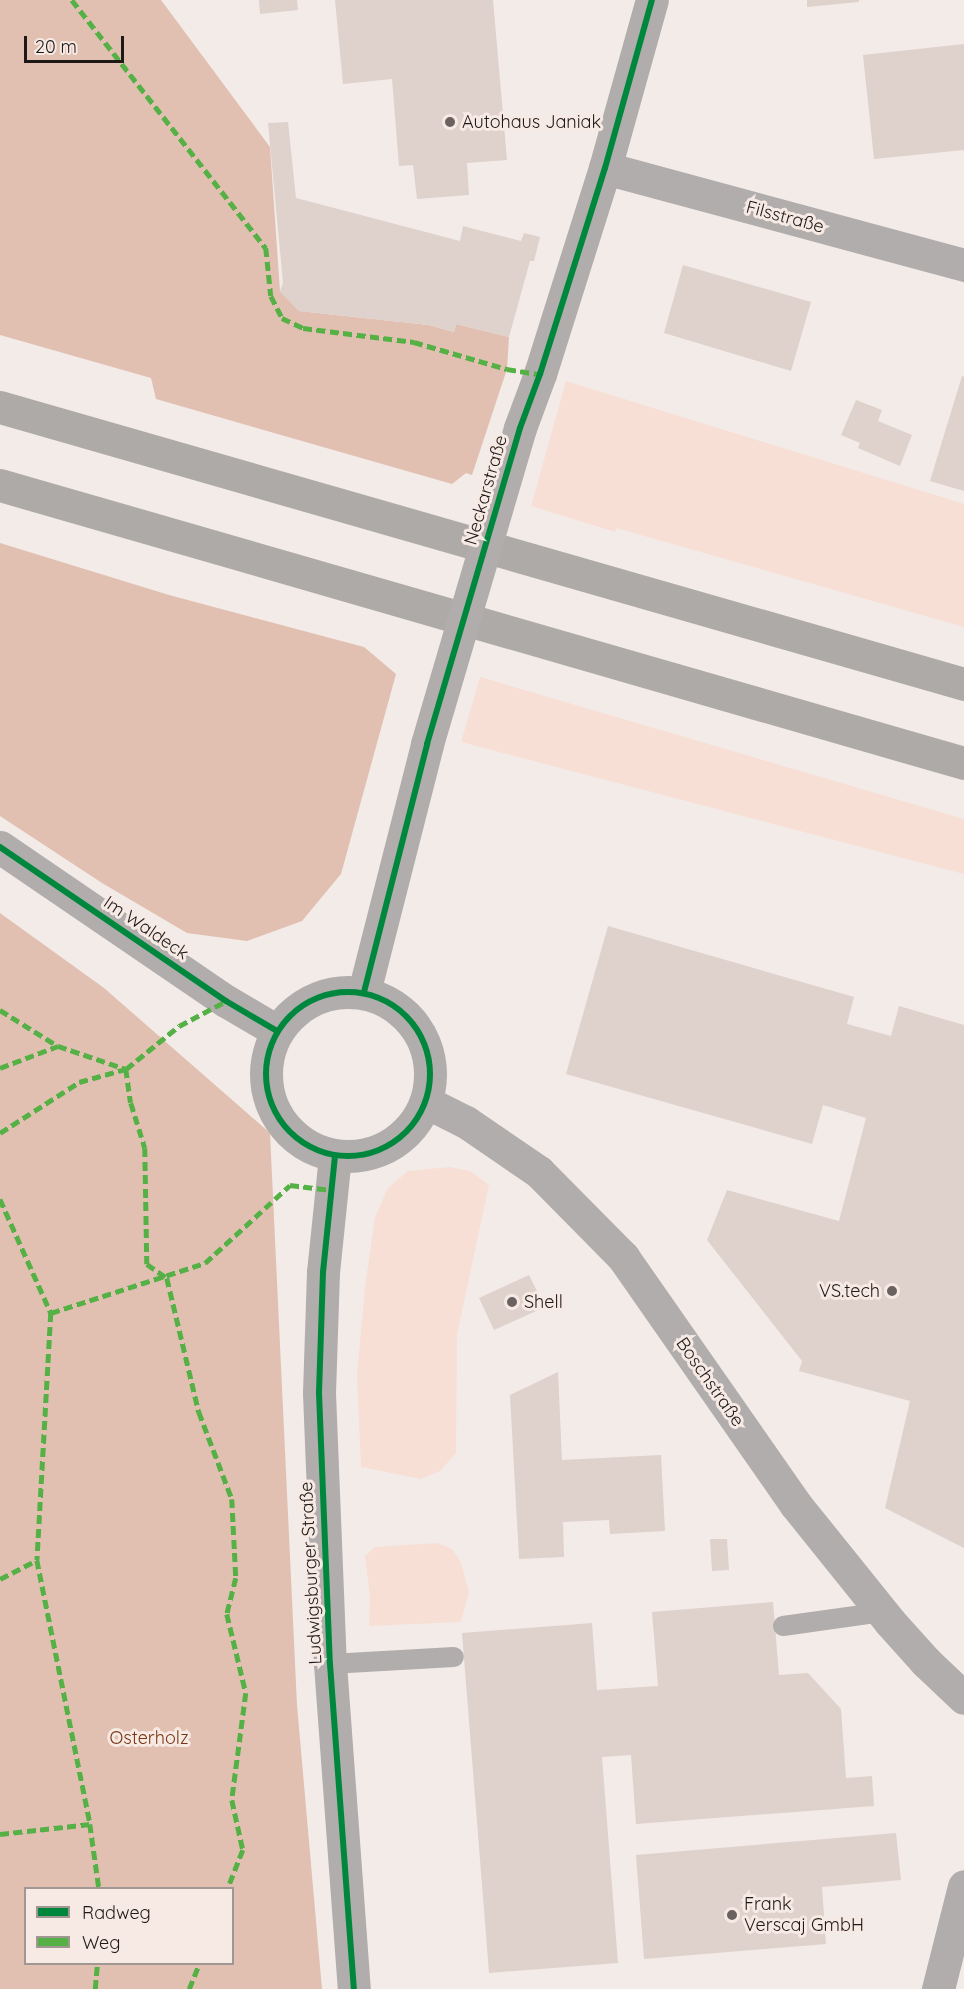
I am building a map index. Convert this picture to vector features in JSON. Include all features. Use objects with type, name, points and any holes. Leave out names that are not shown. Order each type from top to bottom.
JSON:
[{"type":"highway","points":[[0,407],[964,684]]},
{"type":"highway","points":[[0,485],[964,763]]},
{"type":"street","name":"Neckarstraße","points":[[364,992],[427,744],[520,428],[540,374],[606,168],[652,0]]},
{"type":"street","name":"Filsstraße","points":[[606,168],[964,265]]},
{"type":"street","name":"Im Waldeck","points":[[0,847],[226,1001],[277,1031]]},
{"type":"street","points":[[343,991],[364,992],[390,1002],[412,1021],[426,1045],[431,1074],[426,1102],[415,1122],[400,1138],[380,1150],[358,1156],[335,1156],[313,1149],[294,1136],[278,1119],[269,1098],[265,1075],[268,1052],[277,1031],[305,1002],[324,994],[343,991]]},
{"type":"street","name":"Boschstraße","points":[[426,1102],[466,1122],[539,1172],[623,1257],[796,1505],[882,1612],[926,1662],[964,1698]]},
{"type":"street","name":"Ludwigsburger Straße","points":[[335,1156],[323,1272],[319,1394],[330,1664],[354,1989]]},
{"type":"street","points":[[938,1989],[964,1886]]},
{"type":"lane","points":[[783,1626],[882,1612]]},
{"type":"lane","points":[[330,1664],[454,1657]]},
{"type":"shaded area","points":[[566,381],[964,504],[964,627],[616,528],[615,532],[531,506]]},
{"type":"shaded area","points":[[480,677],[964,819],[964,874],[461,742]]},
{"type":"shaded area","points":[[450,1167],[470,1171],[489,1185],[457,1335],[456,1453],[440,1471],[421,1479],[361,1467],[357,1375],[365,1287],[375,1217],[388,1188],[408,1171]]},
{"type":"shaded area","points":[[437,1543],[452,1549],[461,1563],[469,1592],[461,1622],[369,1626],[370,1598],[365,1556],[375,1547]]},
{"type":"green space","points":[[0,0],[161,0],[270,147],[280,291],[299,311],[429,325],[454,332],[456,324],[509,337],[507,369],[472,475],[466,473],[452,484],[156,399],[151,378],[0,335]]},
{"type":"green space","points":[[0,543],[169,595],[364,647],[396,674],[341,874],[302,921],[247,941],[187,933],[102,883],[0,816]]},
{"type":"green space","name":"Osterholz","points":[[0,913],[104,988],[270,1133],[297,1705],[322,1989],[0,1989]]},
{"type":"building","points":[[259,0],[297,0],[298,10],[260,14]]},
{"type":"building","name":"Autohaus Janiak","points":[[335,0],[493,0],[507,160],[467,163],[469,195],[417,199],[413,165],[399,166],[392,79],[343,84]]},
{"type":"building","points":[[807,0],[859,0],[859,2],[807,7]]},
{"type":"building","points":[[964,44],[964,150],[874,159],[863,55]]},
{"type":"building","points":[[288,122],[296,198],[460,241],[463,226],[521,241],[524,233],[540,237],[534,261],[530,261],[509,337],[456,324],[454,332],[429,325],[299,311],[280,291],[283,283],[268,123]]},
{"type":"building","points":[[683,265],[811,302],[791,371],[664,333]]},
{"type":"building","points":[[962,376],[964,377],[964,491],[930,481]]},
{"type":"building","points":[[856,400],[882,410],[878,421],[912,435],[900,466],[858,448],[860,443],[841,435]]},
{"type":"building","points":[[608,926],[854,997],[847,1024],[891,1036],[899,1006],[964,1025],[964,1548],[885,1508],[910,1401],[799,1371],[802,1361],[707,1240],[727,1190],[839,1221],[866,1118],[823,1105],[812,1144],[566,1074]]},
{"type":"building","name":"Shell","points":[[529,1275],[545,1307],[494,1330],[479,1298]]},
{"type":"building","points":[[558,1372],[562,1460],[661,1455],[665,1531],[610,1534],[609,1520],[563,1522],[564,1557],[519,1559],[510,1395]]},
{"type":"building","points":[[710,1539],[727,1539],[729,1570],[712,1571]]},
{"type":"building","points":[[773,1602],[779,1675],[808,1673],[841,1709],[846,1778],[872,1776],[874,1806],[636,1824],[631,1755],[602,1757],[618,1963],[489,1973],[462,1633],[592,1623],[597,1690],[658,1686],[652,1612]]},
{"type":"building","name":"Frank Verscaj GmbH","points":[[896,1833],[901,1880],[822,1887],[826,1944],[644,1959],[636,1855]]},
{"type":"marked path","points":[[72,0],[266,248],[271,296],[282,318],[303,328],[414,342],[507,369],[540,374]]},
{"type":"marked path","points":[[0,1133],[79,1082],[126,1069],[179,1026],[226,1001]]},
{"type":"marked path","points":[[0,1010],[58,1046],[126,1069],[131,1103],[145,1148],[147,1264],[167,1278],[199,1412],[232,1499],[236,1578],[227,1614],[246,1693],[232,1800],[243,1850],[228,1887]]},
{"type":"marked path","points":[[0,1068],[58,1046]]},
{"type":"marked path","points":[[51,1313],[205,1263],[290,1185],[331,1190]]},
{"type":"marked path","points":[[0,1199],[51,1313],[37,1560],[90,1824],[99,1887]]},
{"type":"marked path","points":[[0,1579],[37,1560]]},
{"type":"marked path","points":[[0,1834],[90,1824]]},
{"type":"marked path","points":[[95,1989],[97,1965]]},
{"type":"marked path","points":[[189,1989],[199,1965]]},
{"type":"cycle path","points":[[364,992],[427,744],[520,428],[540,374],[605,168],[652,0]]},
{"type":"cycle path","points":[[0,847],[226,1001],[277,1031]]},
{"type":"cycle path","points":[[348,992],[364,993],[379,998],[406,1016],[424,1043],[429,1058],[430,1074],[429,1090],[424,1105],[406,1132],[379,1150],[364,1155],[348,1156],[332,1155],[317,1150],[290,1132],[272,1105],[267,1090],[266,1074],[267,1058],[272,1043],[290,1016],[317,998],[332,993],[348,992]]},
{"type":"cycle path","points":[[335,1156],[323,1272],[319,1393],[330,1664],[354,1989]]},
{"type":"place","name":"Autohaus Janiak","points":[[450,122]]},
{"type":"place","name":"VS.tech","points":[[892,1291]]},
{"type":"place","name":"Shell","points":[[512,1302]]},
{"type":"place","name":"Frank Verscaj GmbH","points":[[732,1915]]}]
